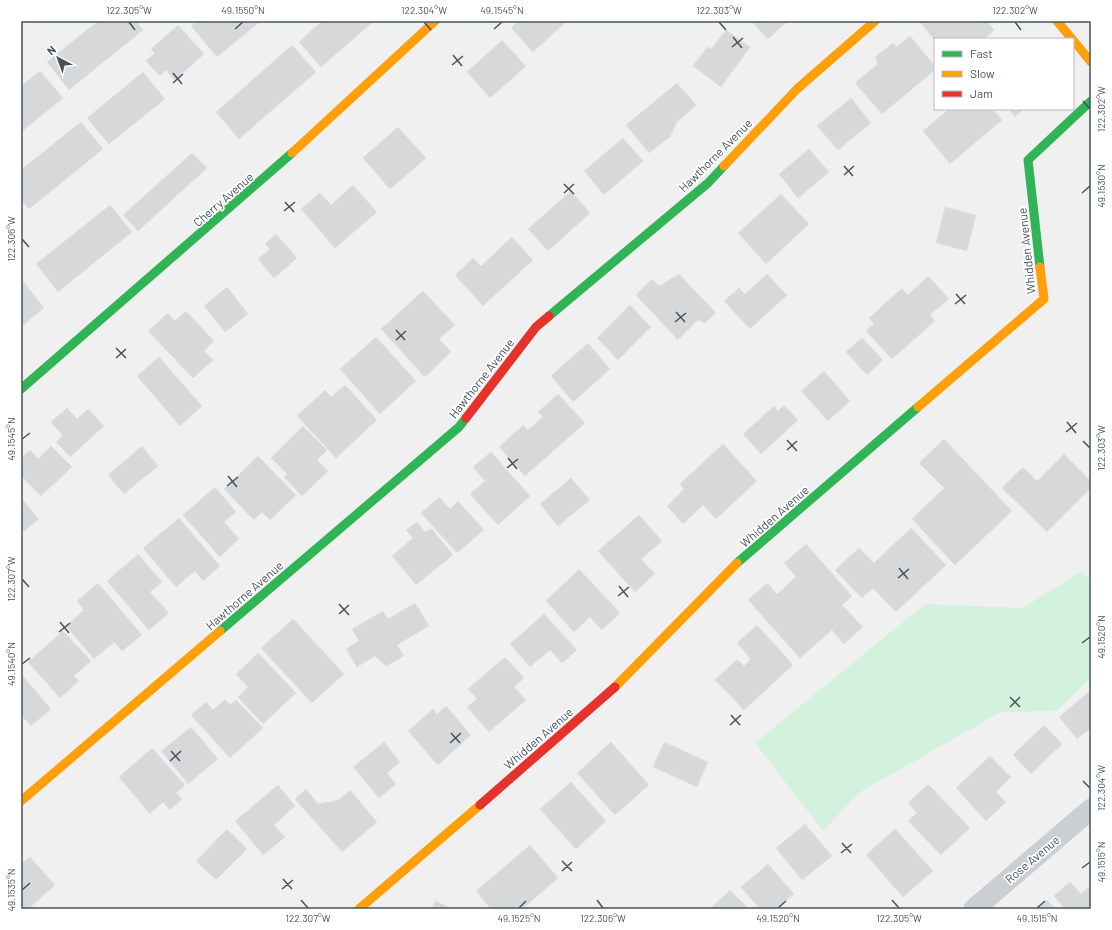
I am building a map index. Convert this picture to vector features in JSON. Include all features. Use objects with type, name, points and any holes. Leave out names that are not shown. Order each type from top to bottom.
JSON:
[{"type":"street","name":"Cherry Avenue","points":[[21,388],[268,175],[435,21]]},
{"type":"street","name":"Hawthorne Avenue","points":[[21,802],[459,426],[536,327],[708,183],[797,89],[875,21]]},
{"type":"street","points":[[1058,21],[1071,38]]},
{"type":"street","points":[[1074,41],[1091,62]]},
{"type":"street","name":"Whidden Avenue","points":[[359,909],[609,693],[732,567],[1044,299],[1028,160],[1091,101]]},
{"type":"street","name":"Rose Avenue","points":[[974,909],[1091,809]]},
{"type":"green space","points":[[1081,571],[1091,580],[1091,678],[1056,711],[1001,712],[860,792],[823,831],[755,743],[925,604],[1023,608]]},
{"type":"building","points":[[98,21],[136,21],[143,30],[69,90],[47,62]]},
{"type":"building","points":[[197,21],[261,21],[217,57],[191,26]]},
{"type":"building","points":[[322,21],[374,21],[321,67],[299,42]]},
{"type":"building","points":[[519,21],[567,21],[533,52],[511,28]]},
{"type":"building","points":[[751,21],[788,21],[768,39]]},
{"type":"building","points":[[987,21],[994,30],[985,38],[934,38],[934,40],[920,22]]},
{"type":"building","points":[[178,25],[204,54],[175,80],[166,70],[160,76],[146,61],[155,53],[151,49]]},
{"type":"building","points":[[726,30],[750,47],[721,87],[693,66],[707,47],[711,49]]},
{"type":"building","points":[[910,36],[934,65],[934,71],[882,114],[855,83],[878,64],[875,57],[893,43],[897,47]]},
{"type":"building","points":[[502,40],[526,66],[490,98],[467,72]]},
{"type":"building","points":[[292,45],[316,72],[239,139],[216,112]]},
{"type":"building","points":[[40,71],[63,98],[21,132],[21,86]]},
{"type":"building","points":[[143,72],[165,99],[109,144],[87,118]]},
{"type":"building","points":[[677,83],[696,105],[677,122],[670,137],[649,153],[626,125]]},
{"type":"building","points":[[851,98],[871,123],[838,150],[817,126]]},
{"type":"building","points":[[948,110],[994,110],[1002,120],[950,164],[923,131]]},
{"type":"building","points":[[1010,110],[1023,110],[1015,117]]},
{"type":"building","points":[[81,122],[103,149],[29,209],[21,199],[21,170]]},
{"type":"building","points":[[398,127],[426,158],[390,189],[363,158]]},
{"type":"building","points":[[623,138],[643,161],[604,195],[584,171]]},
{"type":"building","points":[[809,149],[829,172],[798,198],[779,174]]},
{"type":"building","points":[[192,153],[207,168],[138,231],[123,215]]},
{"type":"building","points":[[353,185],[377,212],[335,248],[301,209],[320,193],[331,205]]},
{"type":"building","points":[[571,191],[590,213],[548,251],[528,229]]},
{"type":"building","points":[[781,194],[809,224],[766,264],[738,233]]},
{"type":"building","points":[[110,205],[132,232],[58,292],[36,264]]},
{"type":"building","points":[[945,207],[976,215],[967,251],[936,243]]},
{"type":"building","points":[[276,234],[297,258],[274,278],[258,259],[270,249],[265,244]]},
{"type":"building","points":[[512,237],[533,260],[483,306],[455,275],[473,258],[481,266]]},
{"type":"building","points":[[679,274],[716,313],[705,323],[698,320],[678,340],[636,295],[652,279],[659,286]]},
{"type":"building","points":[[767,274],[787,295],[750,329],[724,301],[739,288],[745,294]]},
{"type":"building","points":[[928,276],[949,299],[930,315],[935,321],[892,359],[866,331],[874,324],[869,318],[902,288],[908,295]]},
{"type":"building","points":[[22,280],[44,308],[21,327],[21,281]]},
{"type":"building","points":[[227,287],[248,314],[225,332],[204,306]]},
{"type":"building","points":[[423,291],[455,325],[439,339],[451,352],[425,377],[381,329]]},
{"type":"building","points":[[630,305],[651,327],[618,360],[597,338]]},
{"type":"building","points":[[186,311],[214,341],[204,351],[213,360],[193,378],[148,331],[168,313],[175,321]]},
{"type":"building","points":[[376,337],[416,381],[380,414],[340,369]]},
{"type":"building","points":[[862,338],[883,360],[867,375],[846,352]]},
{"type":"building","points":[[588,343],[610,369],[573,402],[551,376]]},
{"type":"building","points":[[159,357],[202,406],[180,426],[137,376]]},
{"type":"building","points":[[824,371],[850,401],[828,421],[801,391]]},
{"type":"building","points":[[345,385],[377,420],[336,458],[297,416],[325,390],[331,397]]},
{"type":"building","points":[[558,394],[585,423],[525,476],[499,447],[523,425],[528,430],[543,417],[538,412]]},
{"type":"building","points":[[784,405],[798,420],[761,454],[743,434],[774,406],[778,411]]},
{"type":"building","points":[[67,408],[77,419],[88,409],[104,426],[70,457],[56,442],[63,436],[51,422]]},
{"type":"building","points":[[303,426],[327,450],[317,460],[328,471],[302,496],[284,477],[287,474],[271,458]]},
{"type":"building","points":[[944,439],[1012,511],[955,565],[912,519],[944,488],[919,463]]},
{"type":"building","points":[[723,444],[757,481],[716,519],[703,505],[683,524],[667,506],[684,489],[680,484]]},
{"type":"building","points":[[51,446],[72,467],[41,496],[21,476],[21,458],[30,450],[38,459]]},
{"type":"building","points":[[142,446],[158,466],[124,494],[108,475]]},
{"type":"building","points":[[491,452],[530,496],[498,525],[470,494],[485,481],[473,467]]},
{"type":"building","points":[[1064,454],[1091,481],[1091,488],[1047,532],[1002,488],[1023,467],[1037,481]]},
{"type":"building","points":[[258,456],[296,495],[270,520],[262,512],[254,520],[224,489]]},
{"type":"building","points":[[571,478],[590,500],[558,526],[540,504]]},
{"type":"building","points":[[215,487],[236,512],[224,522],[239,539],[220,557],[183,515]]},
{"type":"building","points":[[439,497],[450,509],[458,501],[484,530],[457,553],[421,513]]},
{"type":"building","points":[[21,498],[39,519],[24,531],[21,528]]},
{"type":"building","points":[[639,515],[662,541],[641,559],[655,574],[635,592],[598,551]]},
{"type":"building","points":[[179,518],[220,566],[203,581],[195,571],[176,587],[143,548]]},
{"type":"building","points":[[417,522],[425,532],[432,529],[453,555],[416,585],[392,556],[413,538],[406,530]]},
{"type":"building","points":[[911,528],[946,565],[896,612],[873,588],[862,598],[835,570],[859,548],[874,563]]},
{"type":"building","points":[[806,544],[852,596],[842,605],[863,627],[844,644],[832,630],[800,658],[748,600],[767,583],[777,594],[796,577],[784,563]]},
{"type":"building","points":[[138,554],[162,582],[150,592],[169,613],[149,630],[107,581]]},
{"type":"building","points":[[579,569],[620,613],[602,630],[590,617],[574,632],[546,601]]},
{"type":"building","points":[[98,583],[142,635],[122,651],[114,642],[94,659],[66,626],[84,610],[77,601]]},
{"type":"building","points":[[415,603],[429,626],[397,645],[404,656],[386,666],[375,656],[357,667],[346,649],[359,641],[352,629],[383,611],[388,619]]},
{"type":"building","points":[[544,614],[577,650],[562,663],[550,650],[530,667],[510,644]]},
{"type":"building","points":[[293,619],[344,674],[312,703],[261,648]]},
{"type":"building","points":[[757,625],[793,665],[744,710],[715,680],[737,659],[744,666],[751,659],[737,643]]},
{"type":"building","points":[[63,631],[91,661],[74,676],[79,681],[60,698],[28,662]]},
{"type":"building","points":[[258,653],[296,693],[263,724],[238,697],[248,687],[236,674]]},
{"type":"building","points":[[505,657],[524,678],[514,687],[526,700],[489,732],[467,707],[477,699],[468,689]]},
{"type":"building","points":[[21,674],[51,709],[31,726],[21,715]]},
{"type":"building","points":[[1091,690],[1091,728],[1077,739],[1059,717]]},
{"type":"building","points":[[225,699],[230,705],[236,700],[263,728],[230,758],[191,715],[206,702],[213,710]]},
{"type":"building","points":[[446,706],[471,735],[438,765],[408,731],[433,709],[437,714]]},
{"type":"building","points":[[1044,725],[1062,744],[1031,774],[1013,755]]},
{"type":"building","points":[[191,727],[218,759],[188,784],[161,751]]},
{"type":"building","points":[[384,742],[400,762],[387,773],[396,784],[379,798],[353,767]]},
{"type":"building","points":[[611,742],[649,785],[615,815],[577,773]]},
{"type":"building","points":[[664,742],[708,762],[697,787],[653,767]]},
{"type":"building","points":[[152,748],[185,785],[176,793],[182,799],[170,810],[163,802],[150,814],[119,777]]},
{"type":"building","points":[[990,756],[1011,777],[996,792],[1006,802],[986,821],[956,788]]},
{"type":"building","points":[[571,782],[606,821],[576,849],[540,809]]},
{"type":"building","points":[[928,784],[970,828],[941,855],[908,821],[917,813],[908,803]]},
{"type":"building","points":[[278,785],[295,806],[274,825],[285,837],[263,855],[235,821]]},
{"type":"building","points":[[306,789],[318,804],[339,800],[350,790],[377,822],[342,852],[295,799]]},
{"type":"building","points":[[805,824],[832,856],[802,880],[776,848]]},
{"type":"building","points":[[227,829],[247,849],[216,880],[196,861]]},
{"type":"building","points":[[895,829],[933,871],[903,897],[866,855]]},
{"type":"building","points":[[530,845],[558,878],[522,909],[491,909],[476,891]]},
{"type":"building","points":[[30,857],[55,885],[28,909],[21,909],[21,864]]},
{"type":"building","points":[[768,864],[794,894],[776,909],[760,909],[741,887]]},
{"type":"building","points":[[1070,882],[1081,894],[1091,885],[1091,909],[1065,909],[1054,896]]},
{"type":"building","points":[[730,890],[749,909],[710,909]]},
{"type":"building","points":[[1047,900],[1056,909],[1037,909]]},
{"type":"building","points":[[435,901],[453,909],[432,909]]},
{"type":"traffic: fast","points":[[1040,267],[1028,160],[1091,101]]},
{"type":"traffic: fast","points":[[21,389],[292,153]]},
{"type":"traffic: fast","points":[[549,316],[708,183],[724,166]]},
{"type":"traffic: fast","points":[[737,563],[918,407]]},
{"type":"traffic: fast","points":[[220,631],[459,427],[466,418]]},
{"type":"traffic: slow","points":[[292,153],[435,21]]},
{"type":"traffic: slow","points":[[724,166],[797,89],[875,21]]},
{"type":"traffic: slow","points":[[1057,21],[1071,38]]},
{"type":"traffic: slow","points":[[1074,41],[1091,62]]},
{"type":"traffic: slow","points":[[918,407],[1044,299],[1040,267]]},
{"type":"traffic: slow","points":[[615,687],[737,563]]},
{"type":"traffic: slow","points":[[21,801],[220,631]]},
{"type":"traffic: slow","points":[[359,909],[480,805]]},
{"type":"traffic: jam","points":[[466,418],[536,327],[549,316]]},
{"type":"traffic: jam","points":[[480,805],[615,687]]}]
